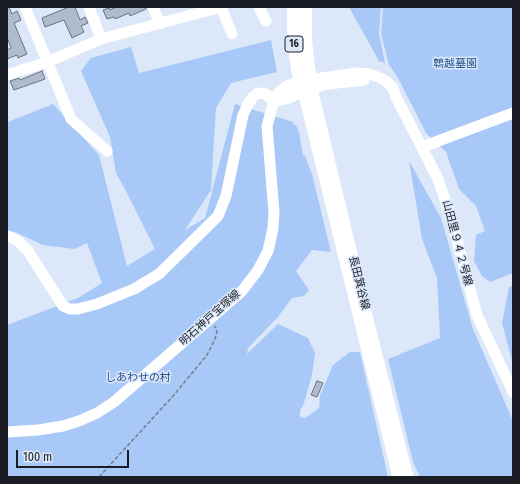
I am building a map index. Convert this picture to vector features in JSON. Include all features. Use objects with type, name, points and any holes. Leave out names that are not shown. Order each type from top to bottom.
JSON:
[{"type":"main road","name":"16","points":[[294,7],[294,39],[307,85]]},
{"type":"main road","name":"16","points":[[305,7],[305,39],[308,68],[307,85]]},
{"type":"street","points":[[25,7],[71,118],[107,151]]},
{"type":"street","points":[[89,7],[101,39]]},
{"type":"street","points":[[153,7],[160,24]]},
{"type":"street","points":[[7,75],[47,62],[101,39],[221,7],[232,34]]},
{"type":"street","points":[[259,7],[266,21]]},
{"type":"street","name":"山田里９４２号線","points":[[307,85],[357,72],[370,74],[388,82],[393,88],[396,97],[438,179],[450,214],[477,315],[513,392]]},
{"type":"street","name":"明石神戸宝塚線","points":[[7,432],[38,430],[63,426],[79,421],[114,402],[212,322],[242,291],[258,270],[268,251],[273,228],[274,213],[267,126],[274,101],[278,92],[287,86],[307,85]]},
{"type":"street","name":"長田箕谷線","points":[[307,85],[398,477]]},
{"type":"street","name":"長田箕谷線","points":[[307,85],[408,477]]},
{"type":"street","points":[[7,237],[8,236],[18,241],[28,251],[63,306],[70,309],[78,309],[97,304],[134,289],[159,274],[218,216],[226,196],[242,115],[250,100],[258,93],[266,94],[274,101]]},
{"type":"street","points":[[422,147],[513,113]]},
{"type":"path","points":[[99,477],[173,396],[207,355],[215,339],[216,332],[212,322]]},
{"type":"green space","points":[[349,7],[381,7],[379,34],[385,63],[379,61]]},
{"type":"green space","name":"鵯越墓園","points":[[383,7],[513,7],[513,273],[490,282],[482,276],[474,261],[476,235],[485,231],[476,206],[459,189],[446,152],[426,133],[397,76],[389,65],[381,34]]},
{"type":"green space","name":"しあわせの村","points":[[271,40],[277,72],[231,83],[216,108],[211,190],[185,230],[205,218],[235,104],[293,122],[294,125],[296,125],[299,132],[303,155],[305,156],[312,174],[331,252],[312,250],[296,271],[309,290],[304,296],[292,298],[277,318],[248,348],[247,354],[278,324],[308,338],[315,353],[312,375],[304,403],[300,411],[300,417],[305,418],[319,408],[320,395],[333,365],[350,352],[360,352],[388,477],[7,477],[7,325],[78,298],[102,283],[87,243],[74,249],[43,245],[15,232],[7,235],[7,119],[8,122],[53,104],[99,155],[127,266],[155,249],[116,173],[110,137],[81,71],[91,58],[131,47],[139,73]]},
{"type":"green space","points":[[409,161],[441,218],[473,329],[513,421],[513,477],[420,477],[413,462],[388,359],[440,338],[437,278],[422,239]]},
{"type":"green space","points":[[513,286],[513,365],[502,323],[509,287]]},
{"type":"building","points":[[7,7],[9,7],[12,14],[17,11],[21,20],[14,23],[27,54],[18,58],[17,55],[7,59],[7,50],[11,48],[7,37]]},
{"type":"building","points":[[69,7],[75,7],[80,20],[85,17],[88,23],[81,26],[84,32],[72,38],[64,20],[45,27],[42,18]]},
{"type":"building","points":[[116,7],[146,7],[146,9],[130,16],[129,13],[115,19],[114,17],[107,19],[103,10],[109,8],[110,10]]},
{"type":"building","points":[[42,71],[45,79],[14,90],[10,81],[19,78],[20,80]]},
{"type":"building","points":[[317,381],[323,383],[317,397],[311,395]]}]
